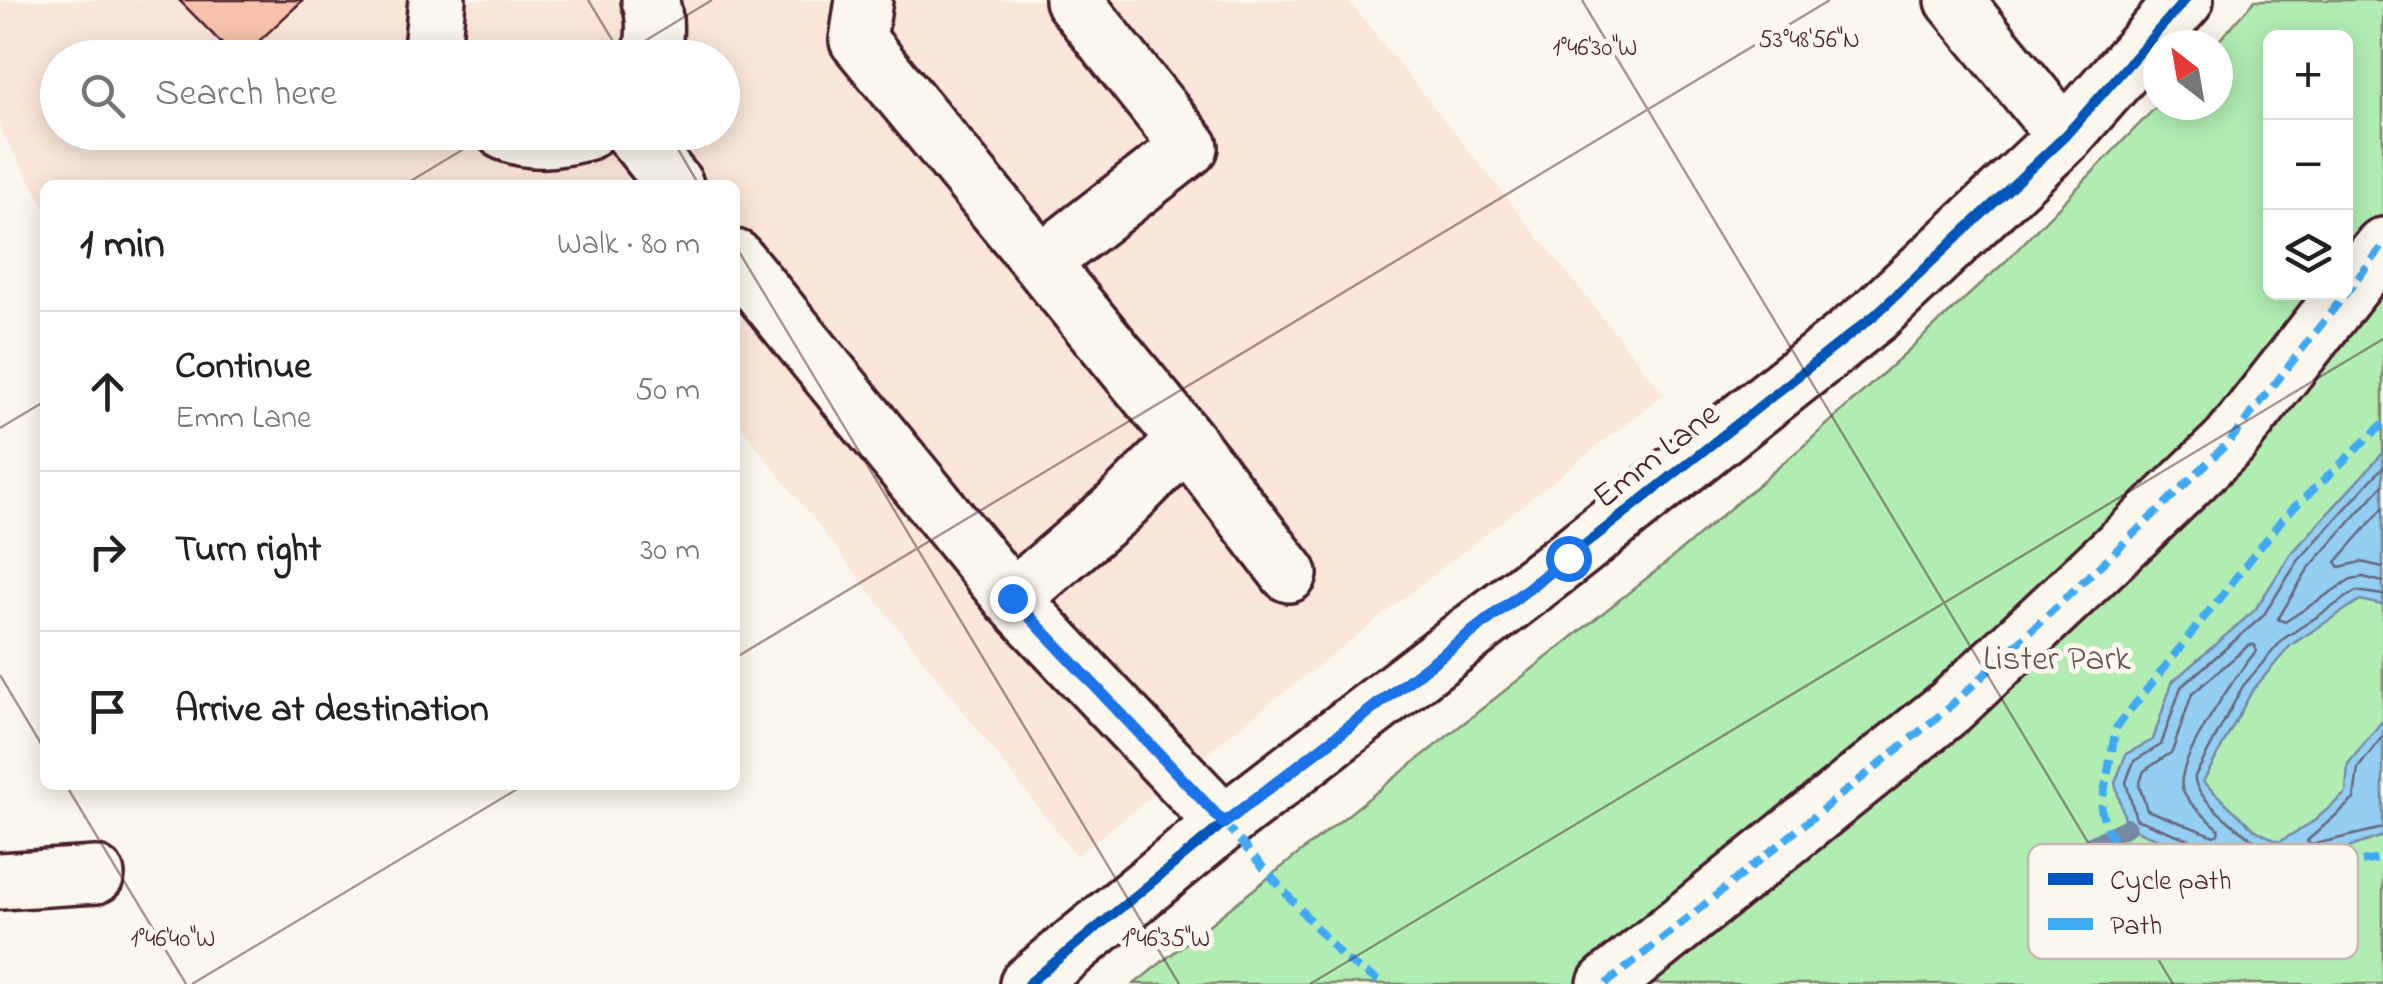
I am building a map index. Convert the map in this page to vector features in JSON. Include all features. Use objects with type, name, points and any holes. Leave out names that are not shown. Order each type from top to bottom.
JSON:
[{"type":"street","points":[[434,40],[437,0]]},
{"type":"street","points":[[650,0],[654,40]]},
{"type":"street","points":[[864,0],[858,40],[1186,440],[1289,574]]},
{"type":"street","points":[[1042,263],[1190,148],[1073,0]]},
{"type":"street","points":[[1954,0],[2065,136]]},
{"type":"street","name":"Emm Lane","points":[[1028,984],[1224,823],[1568,558],[1875,314],[2065,136],[2185,0]]},
{"type":"street","points":[[647,150],[671,180]]},
{"type":"street","points":[[1606,984],[1950,708],[2143,525],[2230,441],[2383,246]]},
{"type":"street","points":[[740,264],[1012,598],[1224,823]]},
{"type":"street","points":[[1012,598],[1118,507],[1186,440]]},
{"type":"street","points":[[0,881],[96,875]]},
{"type":"shaded area","points":[[0,0],[1348,0],[1664,394],[1076,856],[740,425],[740,180],[40,180],[40,198],[0,129]]},
{"type":"green space","name":"Lister Park","points":[[2255,0],[2383,0],[2383,984],[1134,984],[1666,563],[1808,442],[2006,261],[2143,120],[2233,120],[2233,30],[2228,30]]},
{"type":"water","points":[[2383,453],[2383,605],[2360,600],[2291,645],[2252,691],[2203,782],[2254,829],[2279,842],[2314,821],[2346,793],[2348,764],[2383,720],[2383,836],[2358,845],[2171,844],[2127,827],[2115,783],[2126,754],[2153,740],[2172,682],[2255,610],[2290,555]]},
{"type":"building","points":[[179,0],[303,0],[260,40],[218,40]]},
{"type":"waterway","points":[[2093,844],[2127,827]]},
{"type":"marked path","points":[[1606,984],[1950,707],[2143,525],[2230,441],[2383,246]]},
{"type":"marked path","points":[[2119,844],[2107,830],[2101,809],[2116,728],[2285,516],[2383,424]]},
{"type":"marked path","points":[[1224,823],[1344,959],[1383,984]]},
{"type":"marked path","points":[[2358,863],[2383,858]]},
{"type":"cycle path","points":[[1028,984],[1224,823],[1875,315],[2065,136],[2185,0]]},
{"type":"route","points":[[1012,598],[1224,823],[1568,558]]}]
